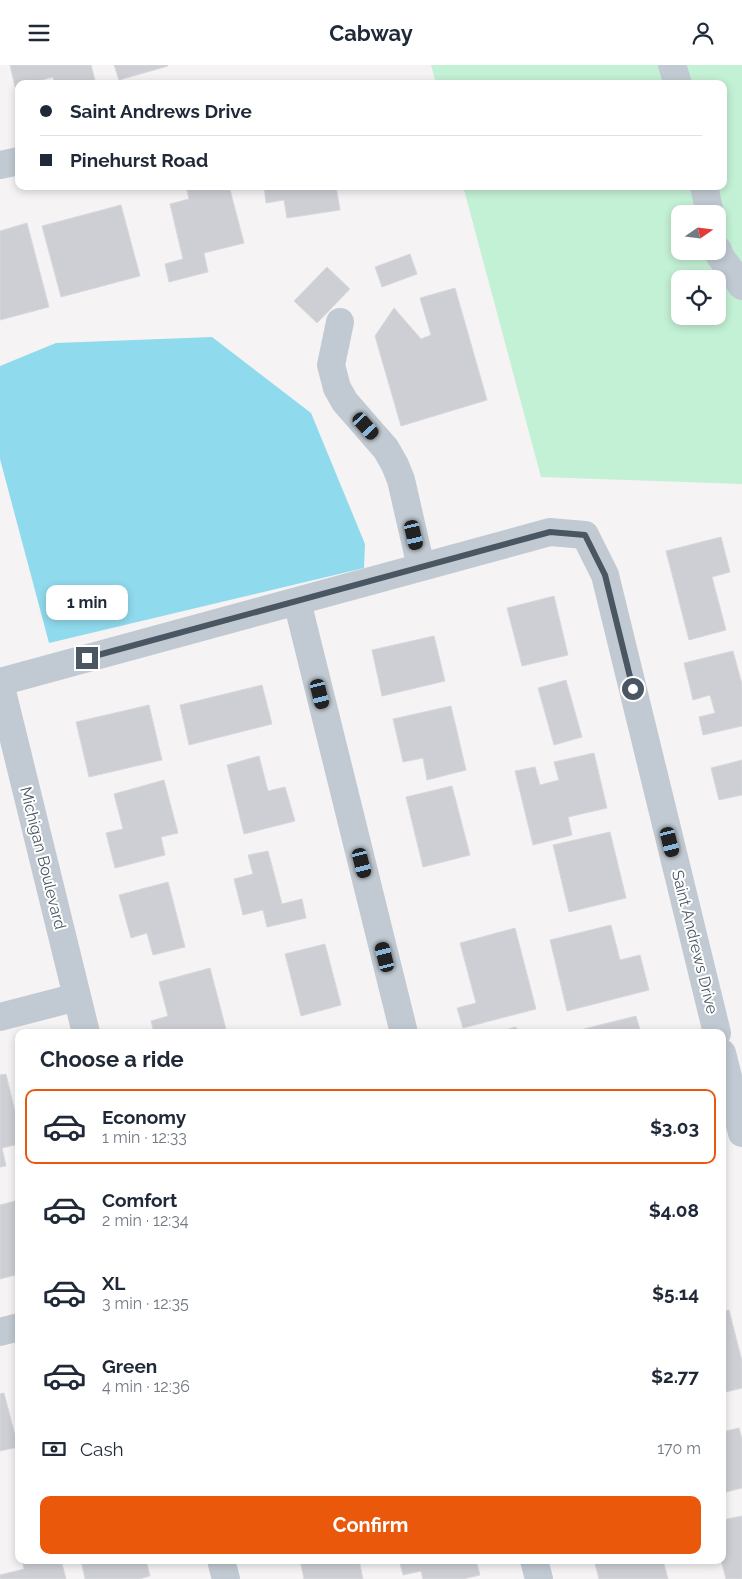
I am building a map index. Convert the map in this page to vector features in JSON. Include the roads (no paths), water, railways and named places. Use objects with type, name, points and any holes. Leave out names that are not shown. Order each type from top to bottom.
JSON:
[{"type":"street","points":[[672,65],[677,80]]},
{"type":"street","points":[[0,165],[15,162]]},
{"type":"street","points":[[705,190],[708,205]]},
{"type":"street","points":[[723,260],[742,286]]},
{"type":"street","points":[[0,682],[421,567],[401,480],[395,465],[386,449],[345,402],[337,388],[331,365],[340,321]]},
{"type":"street","name":"Saint Andrews Drive","points":[[421,567],[550,532],[585,535],[605,575],[716,1029]]},
{"type":"street","points":[[297,601],[403,1029]]},
{"type":"street","name":"Michigan Boulevard","points":[[0,682],[85,1029]]},
{"type":"street","points":[[0,1017],[77,997]]},
{"type":"street","points":[[726,1069],[742,1133]]},
{"type":"street","points":[[0,1332],[15,1328]]},
{"type":"street","points":[[222,1564],[226,1579]]},
{"type":"street","points":[[535,1564],[539,1579]]},
{"type":"water","points":[[212,337],[311,413],[365,544],[364,568],[49,643],[0,459],[0,366],[56,343]]}]
